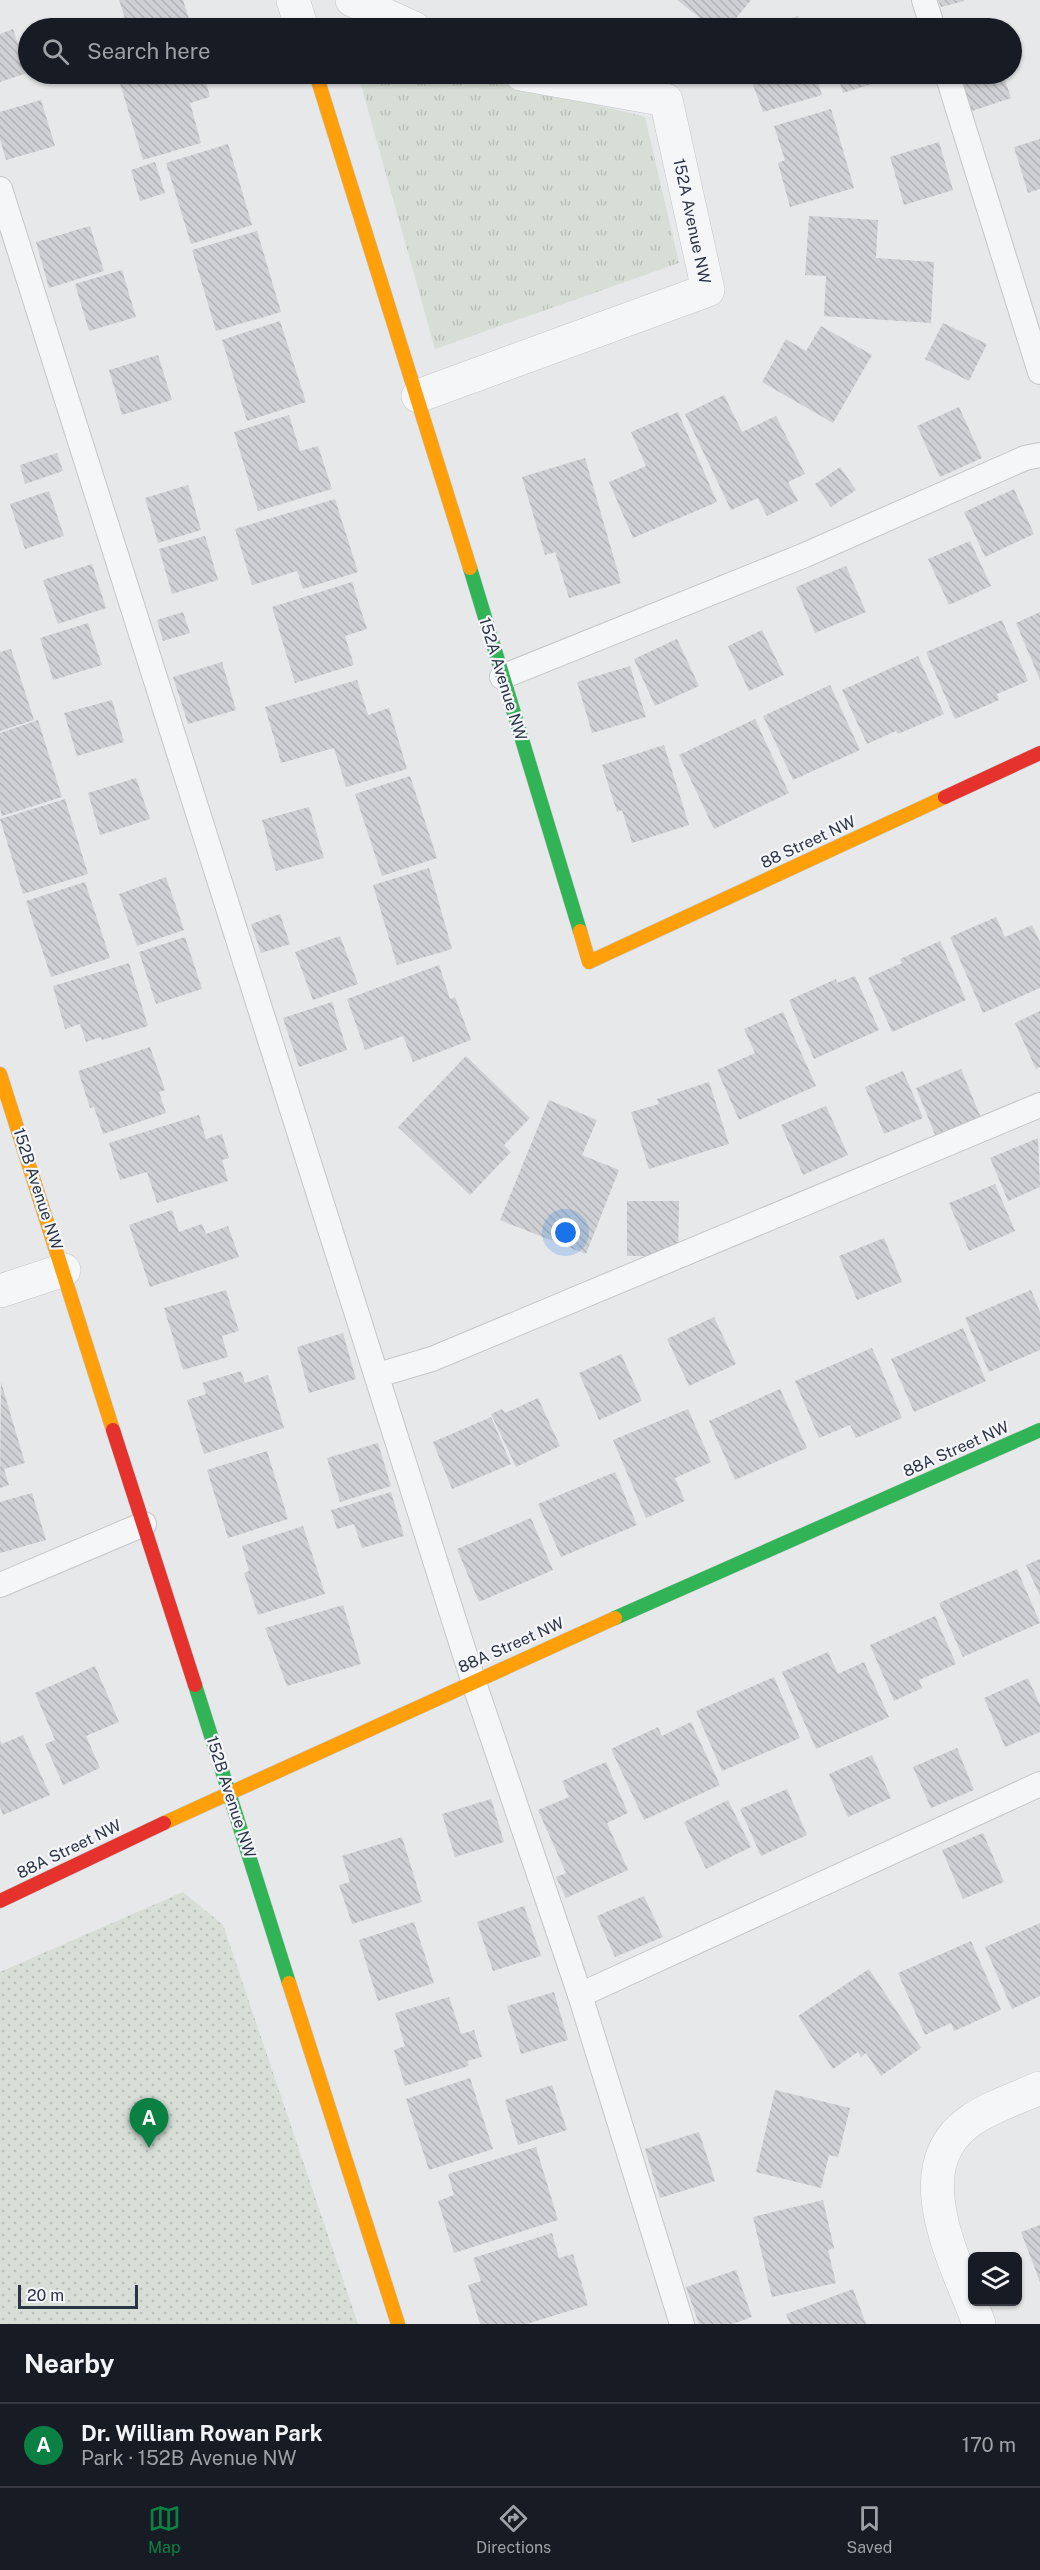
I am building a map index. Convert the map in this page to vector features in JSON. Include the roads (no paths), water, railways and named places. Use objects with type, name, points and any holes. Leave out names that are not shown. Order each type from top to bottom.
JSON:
[{"type":"street","points":[[293,0],[299,18]]},
{"type":"street","points":[[352,0],[392,18]]},
{"type":"street","name":"152A Avenue NW","points":[[319,84],[418,396],[589,962]]},
{"type":"street","name":"152A Avenue NW","points":[[418,396],[708,290],[666,100],[577,84]]},
{"type":"street","name":"88 Street NW","points":[[589,962],[1040,753]]},
{"type":"street","name":"152B Avenue NW","points":[[0,1074],[398,2324]]},
{"type":"street","name":"152B Avenue NW","points":[[0,1291],[64,1270]]},
{"type":"street","name":"88A Street NW","points":[[0,1901],[229,1790],[1040,1430]]},
{"type":"street","points":[[980,2324],[937,2208],[936,2185],[944,2152],[957,2133],[969,2122],[1040,2088]]},
{"type":"lane","points":[[924,0],[930,18]]},
{"type":"lane","points":[[950,84],[1040,372]]},
{"type":"lane","points":[[0,189],[473,1680],[580,1995],[682,2324]]},
{"type":"lane","points":[[502,677],[805,555],[1024,458],[1040,455]]},
{"type":"lane","points":[[378,1375],[432,1359],[1040,1105]]},
{"type":"lane","points":[[0,1585],[144,1524]]},
{"type":"lane","points":[[580,1995],[1040,1784]]},
{"type":"place","name":"Dr. William Rowan Park","points":[[149,2148]]}]
